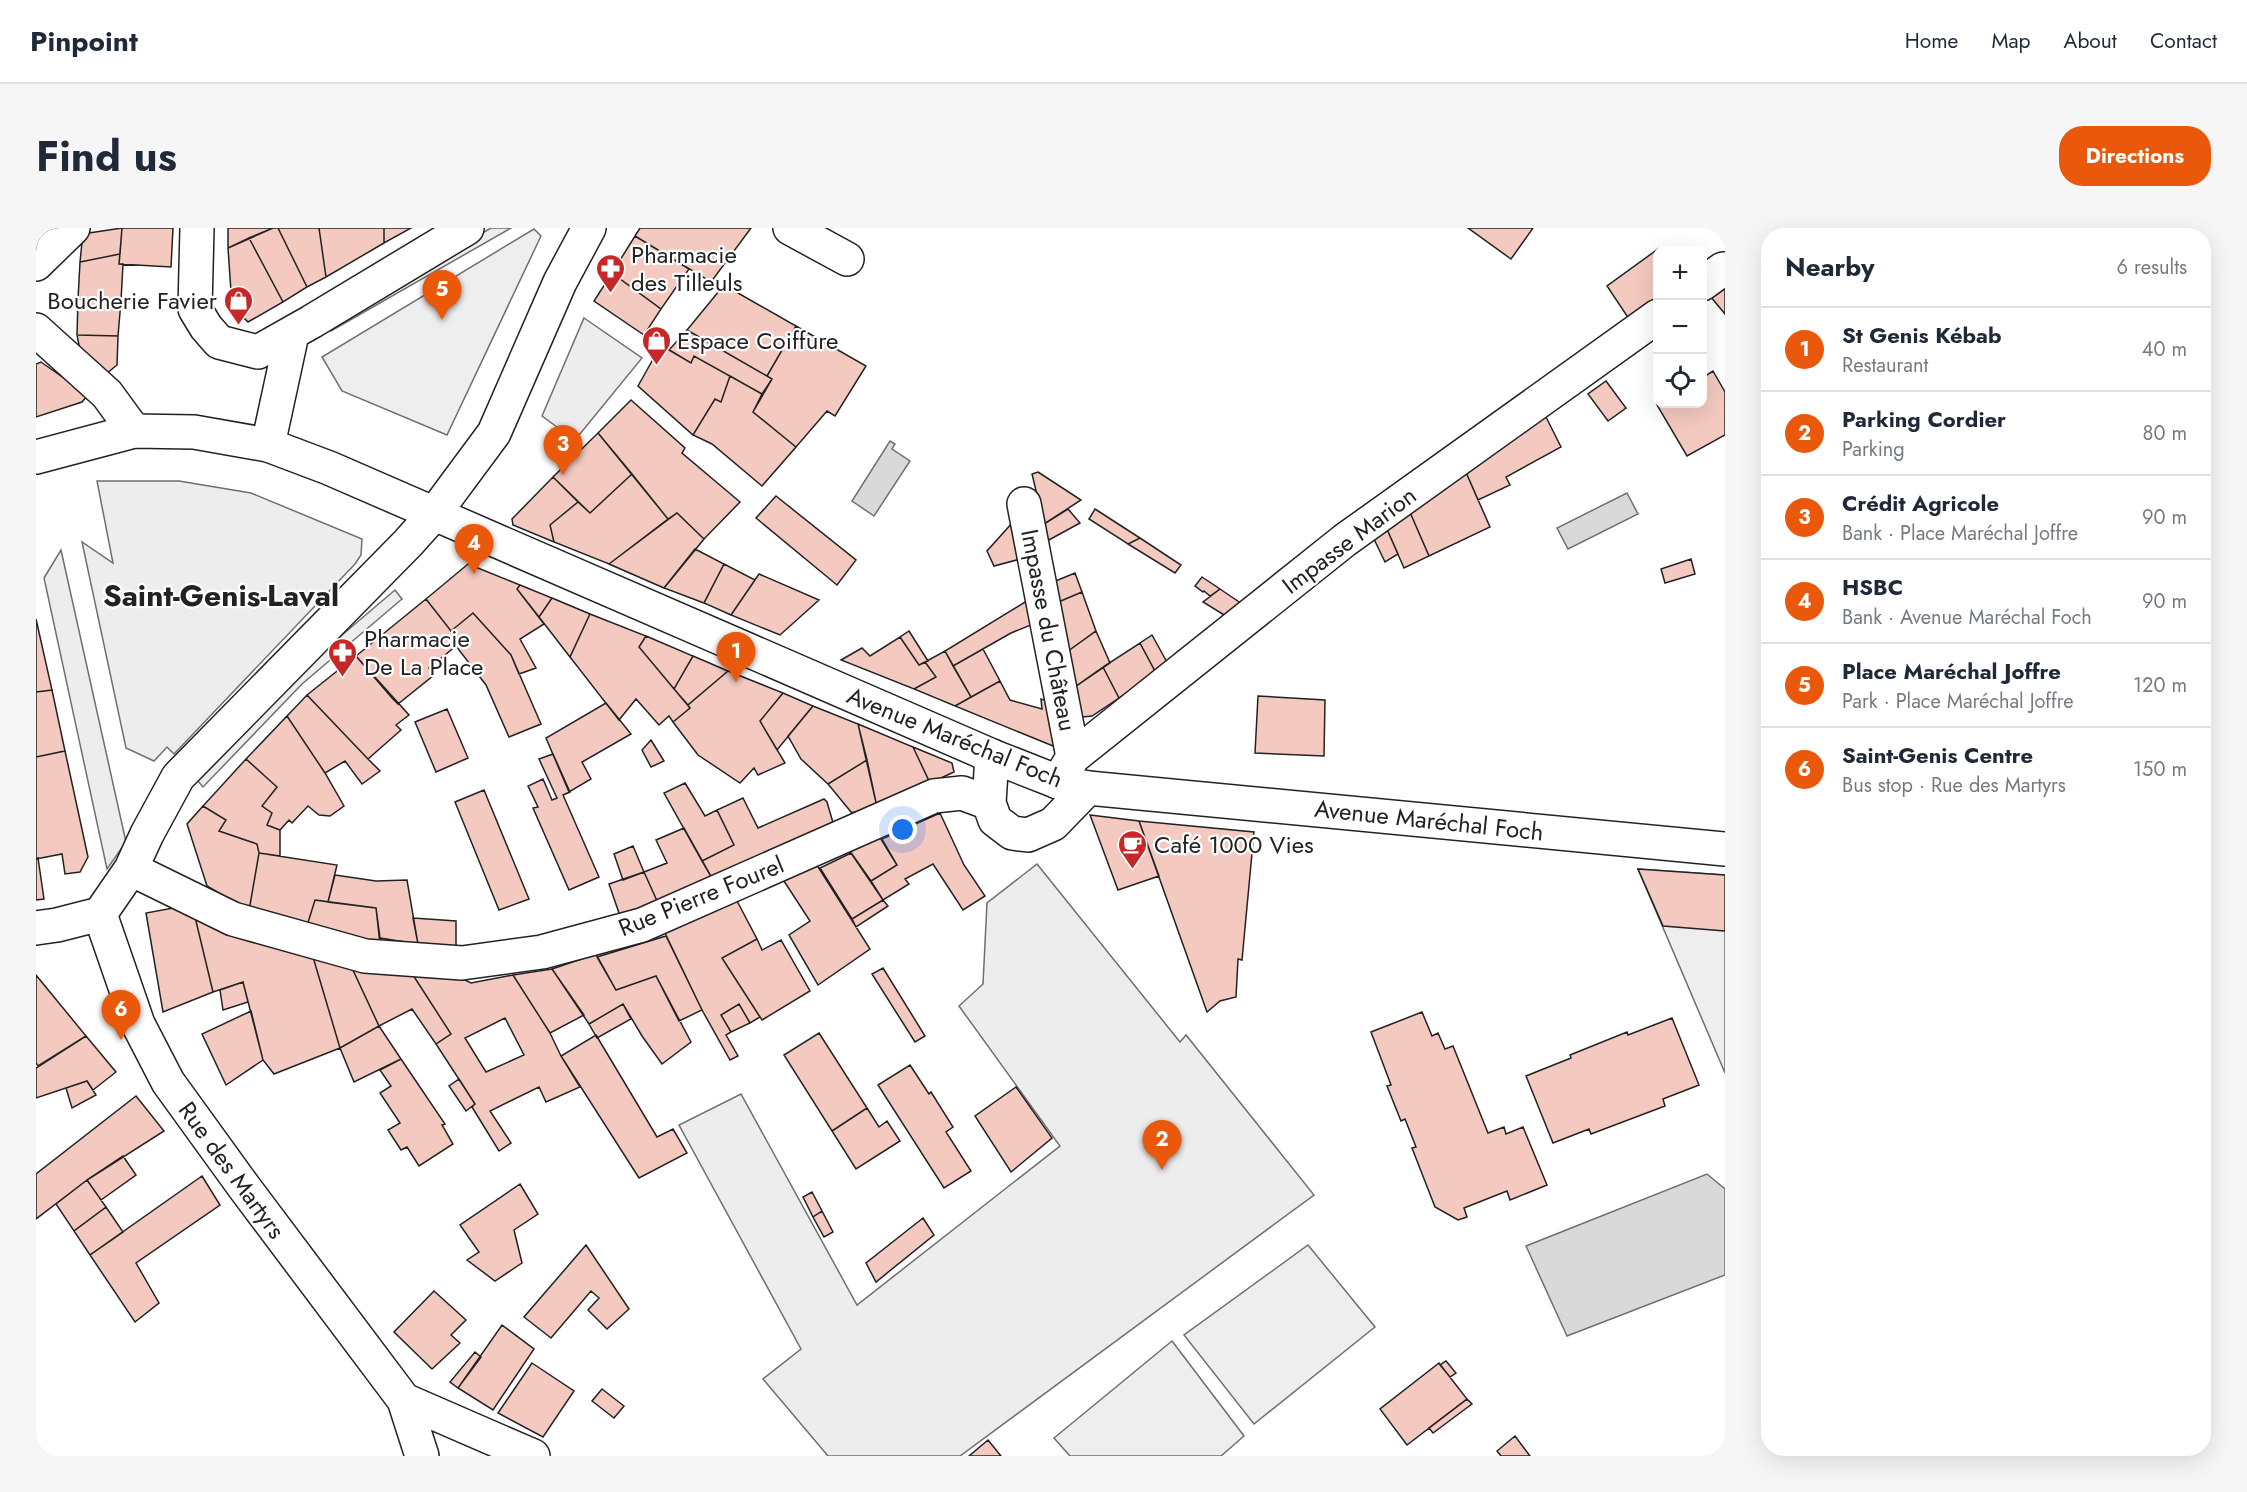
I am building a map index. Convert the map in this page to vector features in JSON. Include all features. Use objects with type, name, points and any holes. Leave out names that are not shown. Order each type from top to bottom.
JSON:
[{"type":"street","points":[[36,264],[72,228]]},
{"type":"street","points":[[197,228],[195,309],[219,342],[258,352],[292,334],[467,228]]},
{"type":"street","points":[[36,928],[100,914],[131,869],[178,777],[434,514],[494,433],[560,282],[589,228]]},
{"type":"street","points":[[790,228],[847,259]]},
{"type":"street","name":"Impasse Marion","points":[[1073,776],[1345,540],[1653,320]]},
{"type":"street","points":[[36,330],[107,394],[134,431]]},
{"type":"street","points":[[268,445],[292,334]]},
{"type":"street","name":"Avenue Maréchal Foch","points":[[36,457],[134,431],[194,432],[268,445],[329,468],[992,756],[1073,776],[1725,849]]},
{"type":"street","name":"Impasse du Château","points":[[1024,504],[1073,776]]},
{"type":"street","points":[[992,756],[989,803],[995,820],[1012,833],[1028,835],[1053,824],[1073,776]]},
{"type":"street","name":"Rue Pierre Fourel","points":[[131,869],[233,919],[365,956],[462,963],[542,952],[642,925],[934,796],[962,794],[989,803]]},
{"type":"street","name":"Rue des Martyrs","points":[[100,914],[138,1024],[168,1082],[404,1400],[422,1456]]},
{"type":"street","points":[[404,1400],[533,1456]]},
{"type":"shaded area","points":[[491,228],[511,228],[331,331],[326,323]]},
{"type":"shaded area","points":[[534,229],[541,236],[447,435],[342,391],[322,357]]},
{"type":"shaded area","points":[[584,318],[642,358],[575,440],[542,416]]},
{"type":"shaded area","points":[[890,441],[895,444],[892,449],[910,461],[874,516],[852,501]]},
{"type":"shaded area","points":[[97,481],[179,481],[251,493],[362,539],[361,555],[355,564],[174,754],[167,747],[154,761],[126,748],[82,542],[113,563]]},
{"type":"shaded area","points":[[1627,493],[1638,514],[1568,549],[1557,528]]},
{"type":"shaded area","points":[[61,550],[126,842],[107,869],[44,578]]},
{"type":"shaded area","points":[[395,590],[402,599],[302,684],[203,787],[197,780],[295,675]]},
{"type":"shaded area","points":[[1037,864],[1180,1042],[1186,1035],[1314,1195],[960,1456],[828,1456],[763,1379],[801,1349],[679,1125],[741,1094],[857,1305],[1060,1146],[959,1006],[983,984],[987,903]]},
{"type":"shaded area","points":[[1638,869],[1725,875],[1725,1073]]},
{"type":"shaded area","points":[[1707,1174],[1725,1189],[1725,1275],[1567,1336],[1526,1246]]},
{"type":"shaded area","points":[[1308,1245],[1375,1327],[1254,1424],[1184,1335]]},
{"type":"shaded area","points":[[1172,1341],[1244,1436],[1221,1456],[1070,1456],[1054,1438]]},
{"type":"building","points":[[122,228],[120,254],[80,262],[82,242],[89,233]]},
{"type":"building","points":[[122,228],[173,228],[171,267],[119,264]]},
{"type":"building","points":[[228,228],[273,228],[228,248]]},
{"type":"building","points":[[278,228],[307,287],[283,302],[249,238]]},
{"type":"building","points":[[278,228],[319,228],[326,277],[307,287]]},
{"type":"building","points":[[319,228],[384,228],[384,243],[326,277]]},
{"type":"building","points":[[384,228],[411,228],[384,243]]},
{"type":"building","points":[[640,228],[751,228],[711,282],[635,236]]},
{"type":"building","points":[[1468,228],[1533,228],[1511,259]]},
{"type":"building","points":[[635,236],[689,269],[661,309],[612,273]]},
{"type":"building","points":[[249,238],[283,302],[248,322],[232,306],[228,248]]},
{"type":"building","points":[[1653,253],[1653,311],[1633,325],[1607,286]]},
{"type":"building","points":[[120,254],[119,264],[123,264],[121,301],[78,299],[80,262]]},
{"type":"building","points":[[612,273],[661,309],[644,335],[594,301]]},
{"type":"building","points":[[724,285],[796,326],[767,376],[687,330]]},
{"type":"building","points":[[1725,286],[1725,314],[1710,296]]},
{"type":"building","points":[[78,299],[121,301],[118,336],[77,335]]},
{"type":"building","points":[[796,326],[866,366],[835,416],[827,411],[796,447],[753,412],[772,379],[767,376]]},
{"type":"building","points":[[687,330],[772,379],[762,394],[694,356],[691,363],[669,350]]},
{"type":"building","points":[[77,335],[118,336],[117,365],[106,374],[80,350]]},
{"type":"building","points":[[661,345],[691,363],[694,356],[730,376],[721,402],[715,399],[693,435],[638,386]]},
{"type":"building","points":[[41,362],[88,395],[82,402],[36,417],[36,364]]},
{"type":"building","points":[[1713,371],[1725,392],[1725,435],[1687,456],[1659,408],[1707,408],[1707,375]]},
{"type":"building","points":[[730,376],[762,394],[753,412],[796,447],[762,486],[712,444],[693,435],[715,399],[721,402]]},
{"type":"building","points":[[1606,381],[1626,408],[1608,421],[1588,394]]},
{"type":"building","points":[[631,400],[685,448],[682,453],[740,502],[704,539],[677,513],[668,519],[598,433]]},
{"type":"building","points":[[1544,413],[1561,447],[1506,477],[1510,485],[1478,500],[1465,470]]},
{"type":"building","points":[[598,433],[632,474],[590,513],[553,477]]},
{"type":"building","points":[[1465,470],[1490,527],[1429,556],[1409,510]]},
{"type":"building","points":[[1038,472],[1081,500],[1044,524],[1032,474]]},
{"type":"building","points":[[632,474],[668,519],[609,564],[554,542],[550,525],[578,502],[590,513]]},
{"type":"building","points":[[553,477],[578,502],[550,525],[554,542],[513,525],[512,519]]},
{"type":"building","points":[[776,496],[856,560],[837,585],[756,518]]},
{"type":"building","points":[[1068,509],[1080,523],[1047,541],[1044,524]]},
{"type":"building","points":[[1095,509],[1140,538],[1128,544],[1089,519]]},
{"type":"building","points":[[1409,510],[1429,556],[1404,568],[1386,527]]},
{"type":"building","points":[[1022,512],[1028,557],[994,566],[987,551]]},
{"type":"building","points":[[677,513],[704,539],[664,588],[609,564]]},
{"type":"building","points":[[1386,527],[1398,554],[1385,562],[1373,537]]},
{"type":"building","points":[[1140,538],[1181,565],[1175,573],[1128,544]]},
{"type":"building","points":[[695,549],[724,564],[704,603],[664,588]]},
{"type":"building","points":[[1691,559],[1695,574],[1665,583],[1661,569]]},
{"type":"building","points":[[468,564],[520,585],[517,589],[544,624],[520,639],[536,668],[519,674],[511,655],[473,613],[451,631],[426,599]]},
{"type":"building","points":[[724,564],[755,580],[731,615],[704,603]]},
{"type":"building","points":[[1075,573],[1082,592],[1056,603],[1053,582]]},
{"type":"building","points":[[759,574],[819,600],[780,635],[731,615]]},
{"type":"building","points":[[1202,577],[1220,589],[1210,596],[1203,592],[1195,586]]},
{"type":"building","points":[[520,585],[552,598],[539,617],[517,589]]},
{"type":"building","points":[[1220,589],[1245,606],[1229,618],[1203,602]]},
{"type":"building","points":[[1082,592],[1096,631],[1064,654],[1056,603]]},
{"type":"building","points":[[1035,596],[1038,622],[1011,633],[953,666],[945,651]]},
{"type":"building","points":[[552,598],[590,614],[570,657],[539,617]]},
{"type":"building","points":[[426,599],[451,631],[473,613],[511,655],[541,724],[509,737],[486,685],[456,646],[429,668],[434,675],[398,704],[392,698],[356,656]]},
{"type":"building","points":[[590,614],[646,636],[639,647],[690,708],[673,722],[669,716],[659,725],[636,699],[619,720],[570,657]]},
{"type":"building","points":[[36,619],[52,690],[36,692]]},
{"type":"building","points":[[909,631],[928,661],[919,665],[900,637]]},
{"type":"building","points":[[1096,631],[1110,663],[1069,691],[1064,654]]},
{"type":"building","points":[[1152,635],[1168,664],[1156,673],[1140,643]]},
{"type":"building","points":[[646,636],[693,656],[674,689],[639,647]]},
{"type":"building","points":[[900,637],[919,665],[925,662],[936,677],[914,689],[841,660],[862,648],[870,656]]},
{"type":"building","points":[[1140,643],[1156,673],[1119,698],[1103,667]]},
{"type":"building","points":[[983,649],[1000,681],[971,697],[953,666]]},
{"type":"building","points":[[945,651],[971,697],[955,706],[914,689],[936,677],[925,662]]},
{"type":"building","points":[[356,656],[409,715],[396,725],[401,730],[368,759],[307,695]]},
{"type":"building","points":[[693,656],[728,671],[688,705],[674,689]]},
{"type":"building","points":[[1103,667],[1119,698],[1092,716],[1073,718],[1069,691]]},
{"type":"building","points":[[728,671],[783,693],[760,721],[785,763],[758,775],[754,768],[740,783],[698,755],[673,722],[690,708],[688,705]]},
{"type":"building","points":[[1000,681],[1010,700],[1042,709],[1041,699],[1051,702],[1058,748],[955,706]]},
{"type":"building","points":[[52,690],[65,751],[36,757],[36,692]]},
{"type":"building","points":[[783,693],[813,706],[777,750],[760,721]]},
{"type":"building","points":[[307,695],[380,771],[362,784],[345,761],[325,773],[287,716]]},
{"type":"building","points":[[1258,696],[1325,700],[1324,756],[1255,753]]},
{"type":"building","points":[[606,703],[631,734],[582,762],[591,779],[569,792],[546,738]]},
{"type":"building","points":[[813,706],[858,724],[867,760],[828,784],[801,759],[788,736]]},
{"type":"building","points":[[447,709],[468,758],[436,772],[415,722]]},
{"type":"building","points":[[287,716],[344,806],[330,816],[319,815],[308,806],[292,823],[289,820],[280,830],[267,825],[272,813],[262,806],[277,787],[246,759]]},
{"type":"building","points":[[858,724],[913,747],[930,783],[877,807]]},
{"type":"building","points":[[651,740],[664,761],[651,767],[642,750]]},
{"type":"building","points":[[913,747],[952,763],[954,772],[930,783]]},
{"type":"building","points":[[65,751],[88,857],[80,872],[65,874],[62,854],[36,859],[36,757]]},
{"type":"building","points":[[553,754],[570,792],[563,795],[599,877],[569,890],[533,808],[538,807],[528,786],[543,779],[552,800],[557,798],[539,759]]},
{"type":"building","points":[[246,759],[277,787],[262,806],[272,813],[267,825],[280,830],[280,856],[259,853],[257,844],[219,831],[226,820],[203,806]]},
{"type":"building","points":[[867,760],[877,807],[862,813],[851,812],[828,784]]},
{"type":"building","points":[[685,783],[705,816],[717,810],[734,845],[702,861],[664,793]]},
{"type":"building","points":[[484,790],[529,899],[499,910],[455,802]]},
{"type":"building","points":[[743,798],[758,828],[824,799],[834,826],[713,880],[702,861],[734,845],[717,810]]},
{"type":"building","points":[[203,806],[226,820],[219,831],[257,844],[259,853],[249,911],[207,886],[187,824]]},
{"type":"building","points":[[940,813],[964,865],[985,896],[963,910],[933,864],[905,879],[909,884],[883,900],[871,881],[897,865],[882,839]]},
{"type":"building","points":[[1090,815],[1139,821],[1159,876],[1118,890]]},
{"type":"building","points":[[1139,821],[1254,832],[1242,960],[1238,959],[1236,997],[1220,1001],[1207,1012]]},
{"type":"building","points":[[684,828],[713,880],[658,903],[644,872],[667,863],[656,840]]},
{"type":"building","points":[[879,836],[897,865],[871,881],[847,847]]},
{"type":"building","points":[[633,846],[644,872],[623,880],[614,854]]},
{"type":"building","points":[[259,853],[337,865],[328,902],[315,900],[306,929],[249,911]]},
{"type":"building","points":[[851,853],[883,900],[852,919],[820,868]]},
{"type":"building","points":[[38,858],[44,899],[36,900],[36,859]]},
{"type":"building","points":[[815,862],[870,949],[818,985],[789,935],[810,921],[782,878]]},
{"type":"building","points":[[1638,869],[1725,875],[1725,931],[1663,926]]},
{"type":"building","points":[[644,872],[658,903],[620,916],[609,884]]},
{"type":"building","points":[[335,875],[376,881],[407,880],[418,944],[380,938],[376,908],[328,902]]},
{"type":"building","points":[[315,900],[376,908],[380,944],[306,929]]},
{"type":"building","points":[[883,900],[888,906],[856,927],[852,919]]},
{"type":"building","points":[[737,901],[757,939],[722,958],[760,1017],[750,1023],[739,1004],[721,1015],[731,1032],[726,1035],[738,1056],[730,1060],[702,1010],[664,931]]},
{"type":"building","points":[[173,908],[195,917],[213,992],[163,1012],[146,913]]},
{"type":"building","points":[[195,917],[313,957],[340,1048],[274,1074],[263,1060],[243,982],[213,992]]},
{"type":"building","points":[[413,918],[456,921],[456,947],[418,944]]},
{"type":"building","points":[[666,936],[702,1010],[679,1021],[656,976],[616,990],[597,957]]},
{"type":"building","points":[[757,939],[762,950],[781,940],[810,991],[762,1020],[722,958]]},
{"type":"building","points":[[596,954],[616,990],[656,976],[691,1042],[662,1064],[623,1004],[589,1024],[552,969]]},
{"type":"building","points":[[313,957],[351,966],[379,1026],[340,1048]]},
{"type":"building","points":[[351,966],[413,975],[451,1034],[436,1044],[412,1009],[379,1026]]},
{"type":"building","points":[[883,968],[925,1036],[915,1042],[872,974]]},
{"type":"building","points":[[552,969],[584,1015],[550,1033],[513,975]]},
{"type":"building","points":[[36,975],[86,1036],[38,1066],[36,1063]]},
{"type":"building","points":[[413,975],[463,979],[471,983],[513,975],[550,1033],[580,1087],[546,1102],[539,1087],[490,1111],[511,1143],[499,1151],[472,1107],[475,1104],[436,1044],[451,1034]],"holes":[[[505,1018],[524,1055],[486,1072],[465,1038]]]},
{"type":"building","points":[[243,982],[248,1002],[223,1010],[220,990]]},
{"type":"building","points":[[623,1004],[631,1019],[597,1038],[589,1024]]},
{"type":"building","points":[[739,1004],[750,1023],[731,1032],[721,1015]]},
{"type":"building","points":[[251,1011],[263,1060],[226,1085],[202,1034]]},
{"type":"building","points":[[1422,1012],[1432,1036],[1438,1033],[1445,1049],[1453,1046],[1488,1133],[1504,1127],[1506,1134],[1523,1127],[1547,1185],[1510,1200],[1507,1191],[1464,1208],[1467,1217],[1458,1220],[1435,1207],[1412,1148],[1416,1147],[1405,1119],[1401,1121],[1387,1086],[1391,1085],[1371,1032]]},
{"type":"building","points":[[1672,1018],[1699,1085],[1663,1099],[1665,1106],[1591,1134],[1589,1129],[1553,1143],[1526,1076],[1627,1032],[1628,1035]]},
{"type":"building","points":[[379,1026],[401,1059],[354,1082],[340,1048]]},
{"type":"building","points":[[819,1033],[867,1108],[832,1131],[784,1055]]},
{"type":"building","points":[[596,1035],[657,1137],[673,1129],[687,1153],[639,1178],[561,1056]]},
{"type":"building","points":[[86,1036],[116,1072],[93,1090],[87,1081],[36,1098],[36,1068]]},
{"type":"building","points":[[401,1059],[445,1124],[442,1125],[453,1144],[419,1166],[407,1147],[401,1150],[388,1130],[400,1123],[380,1093],[391,1086],[380,1070]]},
{"type":"building","points":[[910,1065],[929,1094],[931,1092],[953,1127],[946,1132],[971,1171],[944,1188],[878,1085]]},
{"type":"building","points":[[459,1079],[475,1104],[466,1111],[449,1086]]},
{"type":"building","points":[[87,1081],[96,1095],[72,1108],[66,1088]]},
{"type":"building","points":[[1016,1087],[1052,1138],[1011,1172],[975,1116]]},
{"type":"building","points":[[136,1096],[164,1131],[87,1180],[36,1219],[36,1174]]},
{"type":"building","points":[[867,1108],[879,1127],[887,1121],[900,1141],[856,1169],[832,1131]]},
{"type":"building","points":[[123,1156],[136,1175],[101,1200],[87,1180]]},
{"type":"building","points":[[202,1176],[220,1205],[136,1263],[159,1303],[135,1322],[90,1255]]},
{"type":"building","points":[[87,1180],[106,1207],[74,1231],[56,1204]]},
{"type":"building","points":[[520,1184],[538,1214],[514,1230],[522,1263],[495,1281],[467,1260],[479,1252],[460,1225]]},
{"type":"building","points":[[812,1192],[822,1211],[813,1217],[803,1197]]},
{"type":"building","points":[[106,1207],[123,1232],[90,1255],[74,1231]]},
{"type":"building","points":[[822,1211],[833,1232],[824,1237],[813,1217]]},
{"type":"building","points":[[923,1218],[934,1235],[876,1282],[866,1263]]},
{"type":"building","points":[[586,1245],[629,1309],[607,1329],[588,1310],[599,1298],[591,1291],[551,1338],[524,1317]]},
{"type":"building","points":[[434,1291],[466,1320],[451,1335],[460,1343],[432,1369],[394,1332]]},
{"type":"building","points":[[502,1325],[534,1349],[493,1410],[458,1388]]},
{"type":"building","points":[[475,1352],[481,1357],[458,1388],[450,1382]]},
{"type":"building","points":[[1446,1361],[1456,1373],[1450,1377],[1440,1365]]},
{"type":"building","points":[[532,1363],[574,1391],[543,1437],[498,1413]]},
{"type":"building","points":[[1439,1363],[1467,1399],[1407,1445],[1380,1409]]},
{"type":"building","points":[[602,1389],[624,1406],[614,1418],[592,1401]]},
{"type":"building","points":[[1467,1399],[1472,1404],[1433,1433],[1429,1428]]},
{"type":"building","points":[[1515,1436],[1530,1456],[1501,1456],[1497,1451]]},
{"type":"building","points":[[988,1440],[1001,1456],[969,1456]]},
{"type":"place","name":"Pharmacie des Tilleuls","points":[[610,294]]},
{"type":"place","name":"Place Maréchal Joffre","points":[[442,320]]},
{"type":"place","name":"Boucherie Favier","points":[[238,326]]},
{"type":"place","name":"Espace Coiffure","points":[[656,366]]},
{"type":"place","name":"Crédit Agricole","points":[[563,475]]},
{"type":"place","name":"HSBC","points":[[474,574]]},
{"type":"place","name":"Pharmacie De La Place","points":[[343,678]]},
{"type":"place","name":"St Genis Kébab","points":[[736,682]]},
{"type":"place","name":"Café 1000 Vies","points":[[1133,870]]},
{"type":"place","name":"Saint-Genis Centre","points":[[121,1040]]},
{"type":"place","name":"Parking Cordier","points":[[1162,1170]]},
{"type":"district","name":"Saint-Genis-Laval","points":[[221,595]]}]
